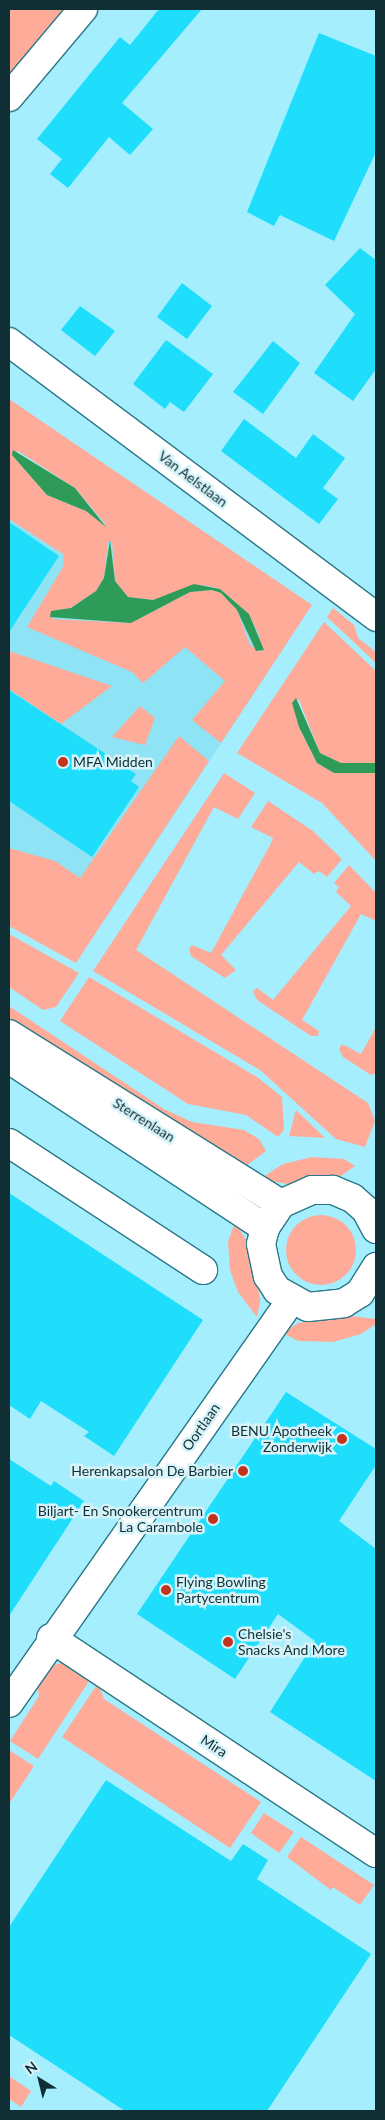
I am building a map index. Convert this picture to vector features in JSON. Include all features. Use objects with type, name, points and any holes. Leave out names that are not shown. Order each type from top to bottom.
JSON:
[{"type":"street","points":[[9,97],[82,9]]},
{"type":"street","name":"Van Aelstlaan","points":[[9,342],[376,617]]},
{"type":"street","name":"Sterrenlaan","points":[[9,1034],[281,1204]]},
{"type":"street","name":"Sterrenlaan","points":[[9,1059],[265,1228]]},
{"type":"street","points":[[9,1143],[203,1270]]},
{"type":"street","points":[[376,1229],[366,1210],[352,1198],[333,1190],[312,1190],[281,1204],[265,1228],[261,1244],[268,1276],[290,1300],[308,1307],[326,1308],[368,1299],[376,1267]]},
{"type":"street","name":"Oortlaan","points":[[9,1703],[52,1638],[290,1300]]},
{"type":"street","name":"Mira","points":[[52,1638],[376,1853]]},
{"type":"shaded area","points":[[9,9],[66,9],[9,78]]},
{"type":"shaded area","points":[[9,399],[312,605],[221,743],[192,720],[225,681],[185,647],[143,683],[132,672],[27,627],[64,565],[63,554],[9,519]],"holes":[[[18,451],[75,488],[107,526],[86,511],[47,495],[12,455]],[[112,541],[115,581],[128,597],[153,600],[204,585],[220,589],[249,614],[259,635],[261,652],[250,645],[237,610],[221,593],[212,590],[190,592],[131,623],[53,619],[51,611],[71,608],[96,591],[104,578],[108,542]]]},
{"type":"shaded area","points":[[13,450],[75,488],[106,527],[86,511],[47,495],[12,455]]},
{"type":"shaded area","points":[[9,454],[289,640],[106,918],[9,854]]},
{"type":"shaded area","points":[[110,540],[115,581],[128,597],[153,600],[194,584],[220,589],[249,614],[264,650],[256,651],[237,610],[221,593],[212,590],[190,592],[131,623],[50,617],[51,611],[71,608],[96,591],[104,578]]},
{"type":"shaded area","points":[[333,608],[354,625],[358,638],[376,652],[376,663],[327,617]]},
{"type":"shaded area","points":[[324,622],[376,671],[376,763],[341,763],[320,753],[299,700],[293,700],[299,727],[317,763],[334,773],[376,773],[376,861],[322,803],[237,753]]},
{"type":"shaded area","points":[[9,651],[112,686],[61,724],[9,689]]},
{"type":"shaded area","points":[[296,698],[320,753],[341,763],[376,763],[376,773],[334,773],[317,763],[299,727],[292,703]]},
{"type":"shaded area","points":[[140,706],[155,718],[145,745],[112,737]]},
{"type":"shaded area","points":[[179,736],[209,761],[76,963],[9,926],[9,848],[55,861],[80,878]]},
{"type":"shaded area","points":[[224,773],[255,793],[238,819],[214,807],[136,950],[368,1103],[375,1121],[365,1147],[336,1139],[260,1070],[93,971]]},
{"type":"shaded area","points":[[268,801],[313,831],[342,859],[327,877],[319,871],[314,874],[299,862],[221,955],[236,970],[225,978],[191,956],[189,949],[192,945],[211,953],[271,843],[273,838],[251,827]]},
{"type":"shaded area","points":[[349,865],[376,893],[376,921],[361,914],[302,1020],[319,1031],[318,1036],[311,1036],[257,1000],[253,991],[257,988],[273,1000],[351,906],[336,892],[339,887],[334,883]]},
{"type":"shaded area","points":[[9,934],[79,973],[56,1007],[43,1010],[9,987]]},
{"type":"shaded area","points":[[89,977],[257,1077],[282,1097],[284,1130],[278,1137],[246,1115],[188,1104],[60,1021]]},
{"type":"shaded area","points":[[9,1006],[164,1109],[192,1122],[244,1130],[259,1139],[266,1151],[242,1169],[9,1022]]},
{"type":"shaded area","points":[[376,1027],[376,1073],[371,1075],[343,1057],[339,1049],[342,1044],[361,1054]]},
{"type":"shaded area","points":[[296,1110],[323,1136],[325,1138],[289,1136]]},
{"type":"shaded area","points":[[312,1157],[344,1159],[355,1166],[338,1178],[288,1184],[265,1180],[266,1175],[283,1164]]},
{"type":"shaded area","points":[[314,1215],[328,1215],[341,1221],[350,1230],[356,1243],[354,1263],[346,1275],[328,1285],[314,1285],[301,1279],[292,1270],[286,1257],[286,1243],[292,1230],[301,1221]]},
{"type":"shaded area","points":[[235,1222],[248,1243],[260,1301],[257,1317],[238,1292],[230,1270],[228,1242]]},
{"type":"shaded area","points":[[351,1316],[376,1319],[376,1324],[361,1334],[333,1342],[298,1341],[283,1333],[298,1323]]},
{"type":"shaded area","points":[[61,1663],[91,1678],[38,1759],[10,1741],[39,1696],[37,1684],[50,1666]]},
{"type":"shaded area","points":[[98,1683],[104,1699],[261,1802],[230,1848],[62,1737]]},
{"type":"shaded area","points":[[9,1750],[34,1766],[9,1804]]},
{"type":"shaded area","points":[[264,1813],[294,1832],[279,1853],[251,1833]]},
{"type":"shaded area","points":[[301,1837],[374,1885],[360,1905],[333,1887],[331,1890],[287,1857]]},
{"type":"shaded area","points":[[9,2076],[31,2091],[21,2107],[9,2099]]},
{"type":"building","points":[[159,9],[202,9],[122,103],[153,129],[130,155],[109,137],[68,188],[50,174],[62,159],[37,139],[120,37],[130,45]]},
{"type":"building","points":[[319,33],[376,56],[376,152],[334,241],[280,215],[274,226],[247,212]]},
{"type":"building","points":[[360,248],[376,260],[376,369],[353,401],[314,373],[355,314],[325,285]]},
{"type":"building","points":[[182,283],[212,306],[187,339],[157,317]]},
{"type":"building","points":[[80,306],[115,331],[95,356],[61,330]]},
{"type":"building","points":[[166,340],[213,374],[184,412],[170,402],[165,409],[133,384]]},
{"type":"building","points":[[273,341],[300,363],[263,414],[233,392]]},
{"type":"building","points":[[244,419],[296,458],[313,434],[345,458],[323,488],[338,499],[319,524],[221,451]]},
{"type":"building","points":[[9,522],[59,556],[9,632]]},
{"type":"building","name":"MFA Midden","points":[[9,690],[136,774],[131,781],[139,787],[92,857],[9,801]]},
{"type":"building","points":[[9,1193],[203,1320],[114,1456],[84,1436],[89,1432],[41,1401],[30,1419],[9,1405]]},
{"type":"building","points":[[286,1392],[376,1449],[376,1465],[339,1521],[376,1549],[376,1781],[270,1712],[315,1641],[278,1614],[235,1679],[137,1614]]},
{"type":"building","points":[[9,1459],[51,1486],[54,1481],[84,1501],[9,1616]]},
{"type":"building","points":[[106,1780],[231,1861],[243,1844],[268,1860],[257,1879],[371,1954],[267,2111],[125,2111],[9,2035],[9,1927]]},
{"type":"place","name":"MFA Midden","points":[[63,762]]},
{"type":"place","name":"BENU Apotheek Zonderwijk","points":[[342,1439]]},
{"type":"place","name":"Herenkapsalon De Barbier","points":[[243,1471]]},
{"type":"place","name":"Biljart- En Snookercentrum La Carambole","points":[[213,1519]]},
{"type":"place","name":"Flying Bowling Partycentrum","points":[[166,1590]]},
{"type":"place","name":"Chelsie's Snacks And More","points":[[228,1642]]}]
